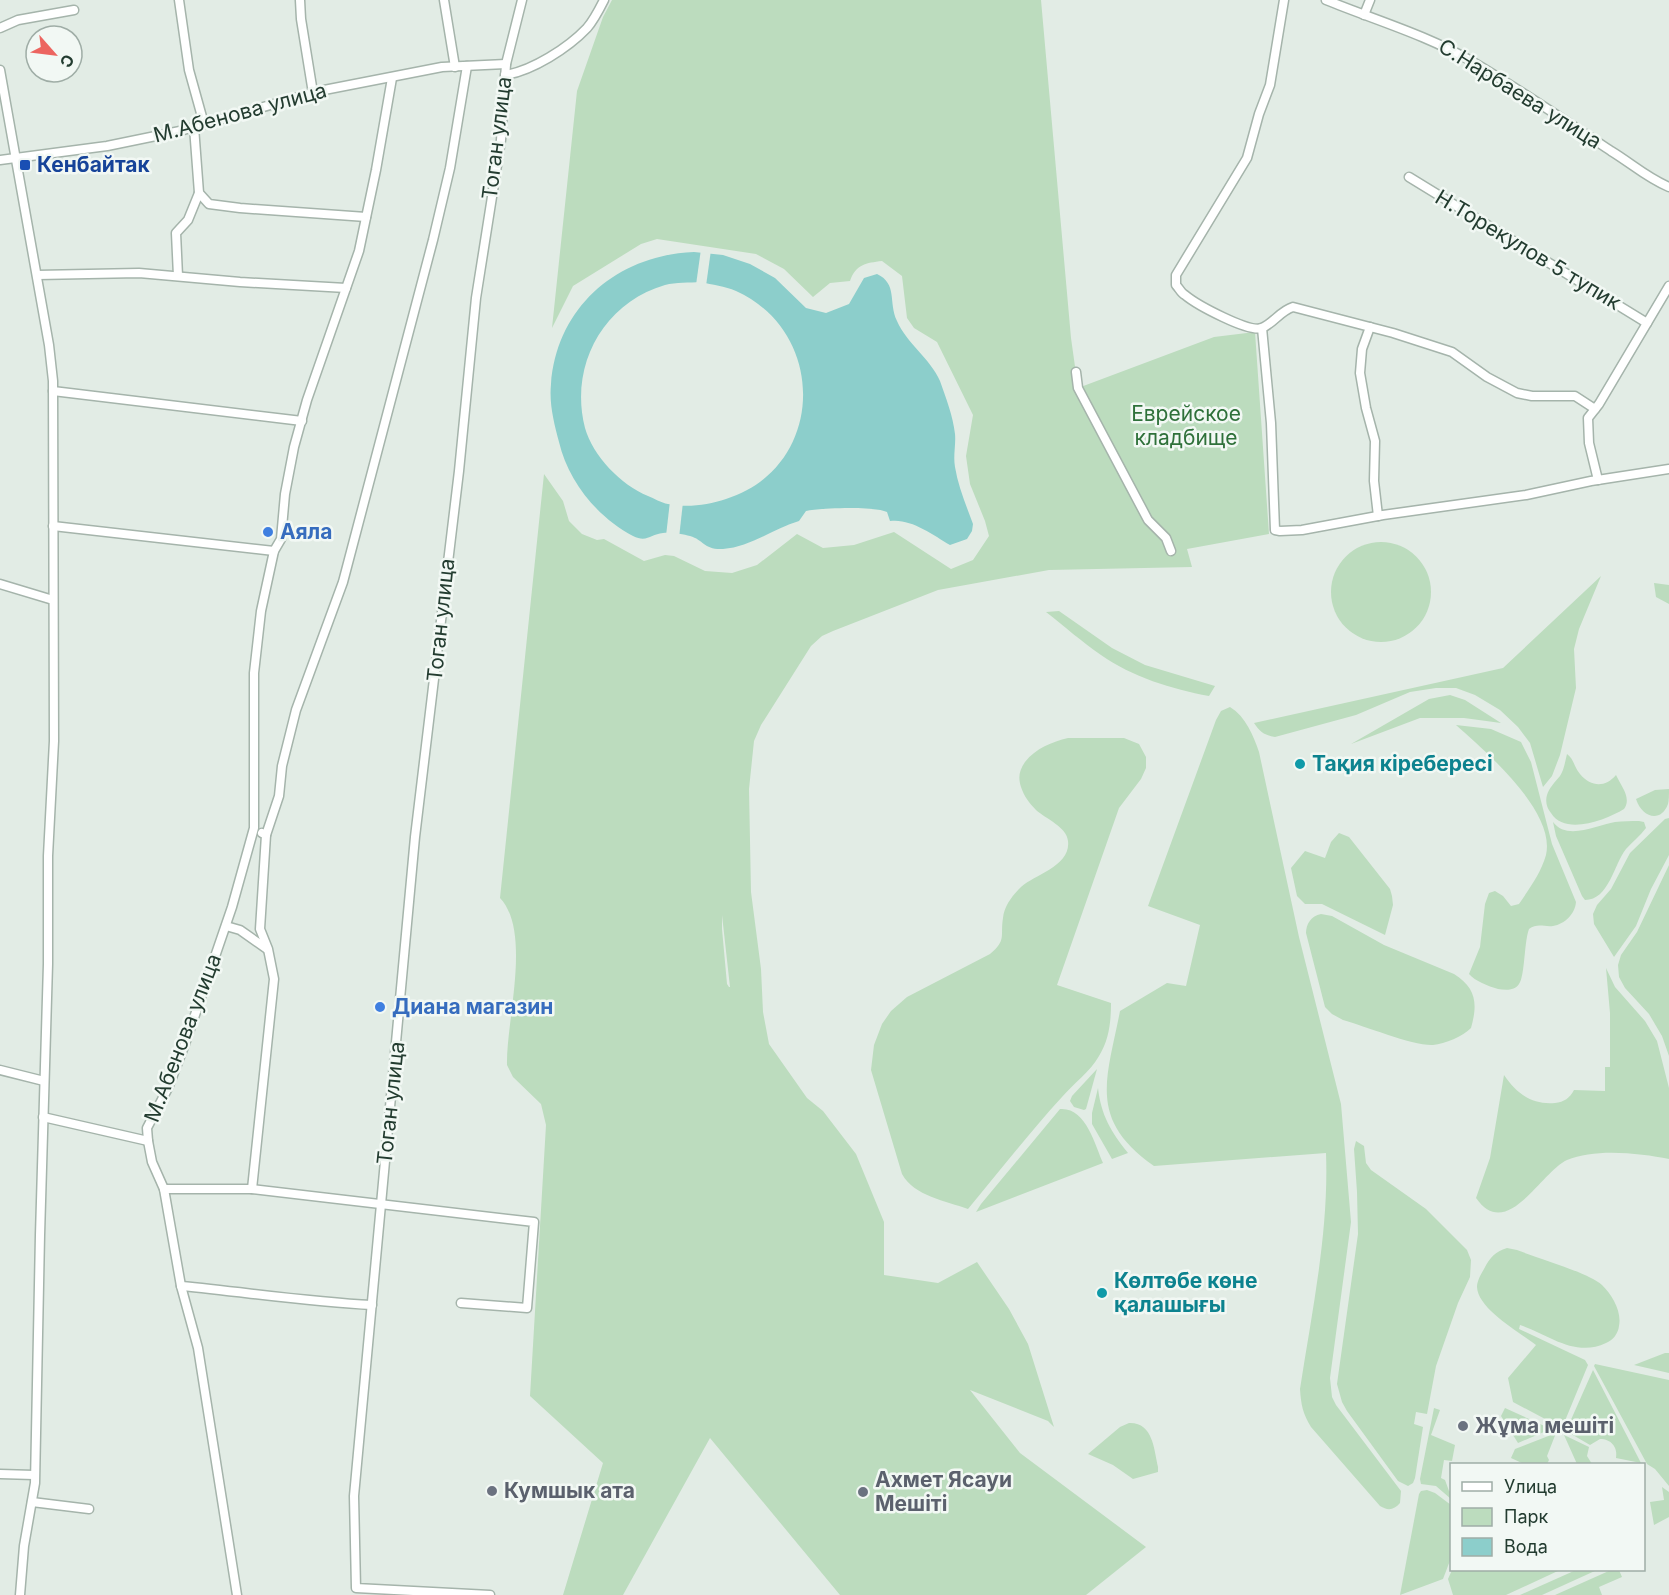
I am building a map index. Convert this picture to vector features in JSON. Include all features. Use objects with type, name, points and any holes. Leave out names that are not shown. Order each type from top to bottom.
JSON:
[{"type":"street","points":[[179,0],[189,70],[204,124]]},
{"type":"street","points":[[300,0],[313,93]]},
{"type":"street","points":[[444,0],[455,67]]},
{"type":"street","name":"Тоган улица","points":[[490,1595],[356,1591],[354,1496],[415,837],[459,471],[476,298],[500,149],[506,64],[522,0]]},
{"type":"street","points":[[505,75],[518,74],[530,69],[574,40],[589,26],[604,0]]},
{"type":"street","points":[[1284,0],[1270,85],[1247,158],[1176,274],[1176,285],[1183,294],[1197,303],[1251,329],[1262,328],[1284,309],[1293,307],[1452,352],[1486,377],[1517,393],[1532,396],[1575,396],[1595,409]]},
{"type":"street","name":"С.Нарбаева улица","points":[[1326,0],[1431,39],[1472,61],[1614,152],[1652,180],[1669,187]]},
{"type":"street","points":[[1364,15],[1370,0]]},
{"type":"street","points":[[0,28],[18,20],[74,10]]},
{"type":"street","name":"М.Абенова улица","points":[[0,160],[107,146],[194,127],[313,93],[442,67],[506,64]]},
{"type":"street","name":"Тоган улица","points":[[252,1189],[274,979],[268,949],[260,929],[266,835],[279,796],[282,766],[296,710],[343,582],[434,240],[450,168],[467,66]]},
{"type":"street","points":[[0,70],[49,345],[52,391],[54,741],[48,856],[48,964],[35,1483],[24,1546],[20,1595]]},
{"type":"street","name":"М.Абенова улица","points":[[237,1595],[198,1348],[181,1286],[164,1189],[152,1162],[147,1128],[168,1088],[226,926],[254,828],[254,673],[261,611],[274,551],[281,539],[285,495],[294,447],[359,251],[392,78]]},
{"type":"street","points":[[178,276],[176,233],[188,220],[199,193],[194,127]]},
{"type":"street","name":"Н.Торекулов 5 тупик","points":[[1409,177],[1647,323]]},
{"type":"street","points":[[199,193],[209,204],[220,206],[366,217]]},
{"type":"street","points":[[37,275],[139,273],[346,288]]},
{"type":"street","points":[[1598,480],[1589,443],[1588,418],[1669,286]]},
{"type":"street","points":[[1370,327],[1362,349],[1359,373],[1375,441],[1374,481],[1378,516]]},
{"type":"street","points":[[1262,328],[1271,423],[1275,530],[1302,530],[1669,470]]},
{"type":"street","points":[[1076,372],[1078,388],[1148,520],[1166,538],[1171,551]]},
{"type":"street","points":[[52,391],[302,421]]},
{"type":"street","points":[[53,526],[274,551]]},
{"type":"street","points":[[0,584],[53,600]]},
{"type":"street","points":[[254,828],[266,835]]},
{"type":"street","points":[[226,926],[240,930],[268,949]]},
{"type":"street","points":[[0,1070],[44,1081]]},
{"type":"street","points":[[43,1117],[148,1141]]},
{"type":"street","points":[[164,1189],[252,1189],[534,1222],[527,1308],[461,1303]]},
{"type":"street","points":[[181,1286],[327,1303],[372,1305]]},
{"type":"street","points":[[0,1474],[34,1476]]},
{"type":"street","points":[[32,1502],[89,1509]]},
{"type":"green space","name":"Еврейское кладбище","points":[[612,0],[1041,0],[1071,338],[1078,388],[1214,337],[1255,332],[1269,534],[1187,549],[1192,567],[1049,570],[938,590],[833,631],[822,636],[811,646],[761,725],[754,741],[749,789],[751,892],[761,969],[763,1012],[769,1044],[807,1098],[823,1111],[856,1154],[884,1222],[884,1275],[938,1283],[977,1262],[1009,1309],[1028,1344],[1054,1427],[1048,1421],[970,1390],[1020,1453],[1146,1547],[1086,1595],[840,1595],[710,1438],[623,1595],[563,1595],[603,1463],[530,1396],[546,1125],[541,1104],[513,1077],[507,1065],[516,954],[509,913],[500,898],[544,474],[563,501],[569,521],[582,534],[597,540],[604,539],[644,561],[665,555],[674,556],[705,571],[732,573],[757,565],[797,534],[823,548],[854,545],[894,532],[951,569],[973,560],[989,536],[970,484],[966,456],[973,415],[937,342],[914,328],[907,318],[902,276],[882,261],[862,265],[852,275],[850,281],[830,283],[813,297],[784,269],[756,254],[657,239],[641,244],[573,286],[552,328],[577,91],[603,17]],"holes":[[[722,915],[730,987],[727,984]]]},
{"type":"green space","points":[[1381,542],[1400,546],[1417,556],[1427,573],[1431,592],[1427,611],[1417,628],[1400,638],[1381,642],[1362,638],[1345,628],[1335,611],[1331,592],[1335,573],[1345,556],[1362,546]]},
{"type":"green space","points":[[1601,576],[1579,629],[1574,649],[1576,688],[1560,755],[1552,776],[1543,787],[1530,743],[1518,727],[1500,710],[1475,695],[1456,688],[1410,692],[1356,715],[1275,737],[1263,733],[1254,723],[1503,668]]},
{"type":"green space","points":[[1654,583],[1669,585],[1669,604],[1656,597]]},
{"type":"green space","points":[[1059,611],[1112,648],[1145,665],[1215,686],[1209,696],[1167,686],[1126,670],[1094,650],[1046,612]]},
{"type":"green space","points":[[1450,695],[1465,700],[1501,723],[1464,718],[1420,718],[1351,744],[1429,699]]},
{"type":"green space","points":[[1230,707],[1245,721],[1259,752],[1299,937],[1341,1104],[1351,1222],[1330,1378],[1332,1397],[1401,1491],[1400,1503],[1391,1509],[1380,1506],[1311,1427],[1302,1405],[1300,1389],[1325,1212],[1326,1153],[1154,1166],[1133,1149],[1119,1132],[1110,1114],[1107,1078],[1120,1011],[1167,983],[1186,986],[1200,925],[1148,906],[1216,720],[1221,711]]},
{"type":"green space","points":[[1456,725],[1491,729],[1521,742],[1531,762],[1552,844],[1576,902],[1569,918],[1562,923],[1553,926],[1535,926],[1529,929],[1521,980],[1512,989],[1494,988],[1469,974],[1480,947],[1485,904],[1489,893],[1495,891],[1503,896],[1511,906],[1519,904],[1544,862],[1546,838],[1530,801],[1516,783]]},
{"type":"green space","points":[[1068,738],[1124,738],[1139,744],[1146,757],[1146,768],[1141,779],[1119,808],[1057,985],[1111,1003],[1109,1031],[1095,1062],[1050,1111],[968,1209],[922,1193],[914,1188],[902,1174],[871,1070],[874,1045],[882,1024],[891,1011],[907,997],[990,954],[1001,941],[1005,909],[1012,897],[1027,882],[1051,868],[1064,857],[1067,850],[1067,836],[1060,827],[1031,805],[1022,790],[1019,777],[1023,765],[1039,749]]},
{"type":"green space","points":[[1567,754],[1580,774],[1593,783],[1603,784],[1616,775],[1626,796],[1624,809],[1607,818],[1586,824],[1566,824],[1557,820],[1548,809],[1546,798],[1561,774]]},
{"type":"green space","points":[[1669,789],[1668,804],[1661,814],[1656,816],[1647,814],[1636,799],[1655,790]]},
{"type":"green space","points":[[1669,818],[1669,855],[1651,889],[1636,926],[1614,957],[1594,924],[1593,914],[1597,905],[1611,889],[1630,853],[1665,819]]},
{"type":"green space","points":[[1553,822],[1559,828],[1574,831],[1615,822],[1644,822],[1646,828],[1626,849],[1605,888],[1600,894],[1585,900],[1556,836]]},
{"type":"green space","points":[[1339,833],[1349,837],[1390,889],[1393,905],[1385,935],[1322,904],[1305,904],[1297,896],[1291,868],[1305,851],[1325,858],[1331,842]]},
{"type":"green space","points":[[1669,865],[1669,1056],[1662,1036],[1649,1014],[1625,988],[1619,977],[1618,965],[1621,955],[1637,932]]},
{"type":"green space","points":[[1321,914],[1332,916],[1384,945],[1461,979],[1473,997],[1474,1011],[1471,1028],[1448,1041],[1433,1045],[1389,1035],[1343,1020],[1332,1014],[1325,1007],[1306,933],[1310,921]]},
{"type":"green space","points":[[1606,968],[1615,987],[1645,1021],[1657,1041],[1669,1088],[1669,1159],[1618,1153],[1578,1156],[1557,1167],[1511,1209],[1500,1212],[1488,1210],[1476,1198],[1490,1158],[1504,1075],[1520,1093],[1539,1102],[1561,1102],[1574,1090],[1605,1091],[1605,1067],[1610,1067],[1610,1013]]},
{"type":"green space","points":[[1097,1069],[1086,1109],[1074,1107],[1070,1101],[1072,1096]]},
{"type":"green space","points":[[1098,1088],[1108,1123],[1128,1153],[1112,1159],[1092,1124],[1092,1113]]},
{"type":"green space","points":[[1060,1109],[1069,1110],[1083,1120],[1093,1137],[1103,1163],[976,1212],[981,1204]]},
{"type":"green space","points":[[1356,1141],[1364,1146],[1366,1163],[1371,1170],[1426,1209],[1467,1250],[1471,1260],[1470,1277],[1458,1303],[1436,1366],[1427,1414],[1416,1412],[1414,1424],[1423,1427],[1415,1478],[1408,1486],[1398,1481],[1347,1411],[1337,1384],[1358,1234],[1354,1149]]},
{"type":"green space","points":[[1507,1248],[1595,1280],[1602,1285],[1618,1309],[1620,1320],[1616,1334],[1609,1342],[1595,1347],[1583,1348],[1562,1343],[1520,1325],[1519,1329],[1585,1360],[1588,1365],[1562,1428],[1513,1402],[1508,1378],[1536,1345],[1492,1312],[1479,1295],[1477,1287],[1480,1275],[1496,1253]]},
{"type":"green space","points":[[1669,1353],[1669,1373],[1634,1365]]},
{"type":"green space","points":[[1595,1364],[1669,1380],[1669,1486],[1655,1469],[1647,1464],[1594,1366]]},
{"type":"green space","points":[[1593,1370],[1641,1463],[1616,1458],[1615,1447],[1607,1440],[1600,1439],[1590,1445],[1566,1431]]},
{"type":"green space","points":[[1434,1408],[1440,1410],[1431,1435],[1455,1445],[1452,1461],[1444,1460],[1441,1478],[1445,1480],[1450,1498],[1436,1486],[1421,1484],[1420,1479]]},
{"type":"green space","points":[[1505,1408],[1551,1429],[1518,1443],[1501,1416]]},
{"type":"green space","points":[[1129,1423],[1137,1424],[1148,1432],[1158,1472],[1133,1479],[1113,1465],[1088,1454],[1120,1427]]},
{"type":"green space","points":[[1556,1433],[1547,1456],[1548,1463],[1522,1463],[1511,1458],[1515,1449]]},
{"type":"green space","points":[[1564,1435],[1589,1447],[1587,1456],[1591,1463],[1577,1463]]},
{"type":"green space","points":[[1662,1487],[1669,1492],[1669,1517],[1654,1525],[1650,1502],[1664,1500]]},
{"type":"green space","points":[[1427,1490],[1435,1493],[1450,1504],[1450,1561],[1443,1579],[1400,1595],[1419,1494]]},
{"type":"green space","points":[[1452,1571],[1558,1571],[1506,1595],[1453,1595],[1448,1579]]},
{"type":"green space","points":[[1574,1571],[1595,1571],[1542,1595],[1520,1595]]},
{"type":"green space","points":[[1609,1571],[1619,1571],[1622,1577],[1599,1587],[1602,1595],[1555,1595]]},
{"type":"water","points":[[694,252],[723,255],[750,264],[775,278],[806,308],[826,313],[849,304],[864,278],[877,274],[884,278],[890,288],[894,314],[901,329],[936,373],[949,407],[955,434],[956,474],[973,524],[967,539],[950,545],[913,524],[890,521],[887,512],[859,508],[835,508],[806,511],[799,521],[743,545],[717,549],[695,538],[676,533],[638,538],[620,528],[596,508],[569,470],[559,442],[551,399],[556,356],[565,331],[579,309],[596,290],[617,275],[640,263],[666,255]],"holes":[[[701,282],[736,291],[766,311],[788,337],[800,367],[803,399],[797,431],[782,459],[759,483],[726,499],[683,506],[663,503],[638,491],[618,477],[601,459],[585,428],[581,405],[582,382],[587,360],[596,340],[608,322],[624,306],[643,294],[665,285]]]},
{"type":"pier","points":[[701,249],[711,250],[706,286],[696,285]]},
{"type":"pier","points":[[670,501],[683,502],[679,538],[666,536]]},
{"type":"place","name":"Кенбайтак","points":[[25,165]]},
{"type":"place","name":"Аяла","points":[[268,532]]},
{"type":"place","name":"Тақия кіребересі","points":[[1300,764]]},
{"type":"place","name":"Диана магазин","points":[[380,1007]]},
{"type":"place","name":"Көлтөбе көне қалашығы","points":[[1102,1293]]},
{"type":"place","name":"Жұма мешіті","points":[[1463,1426]]},
{"type":"place","name":"Кумшык ата","points":[[492,1491]]},
{"type":"place","name":"Ахмет Ясауи Мешіті","points":[[863,1492]]}]
